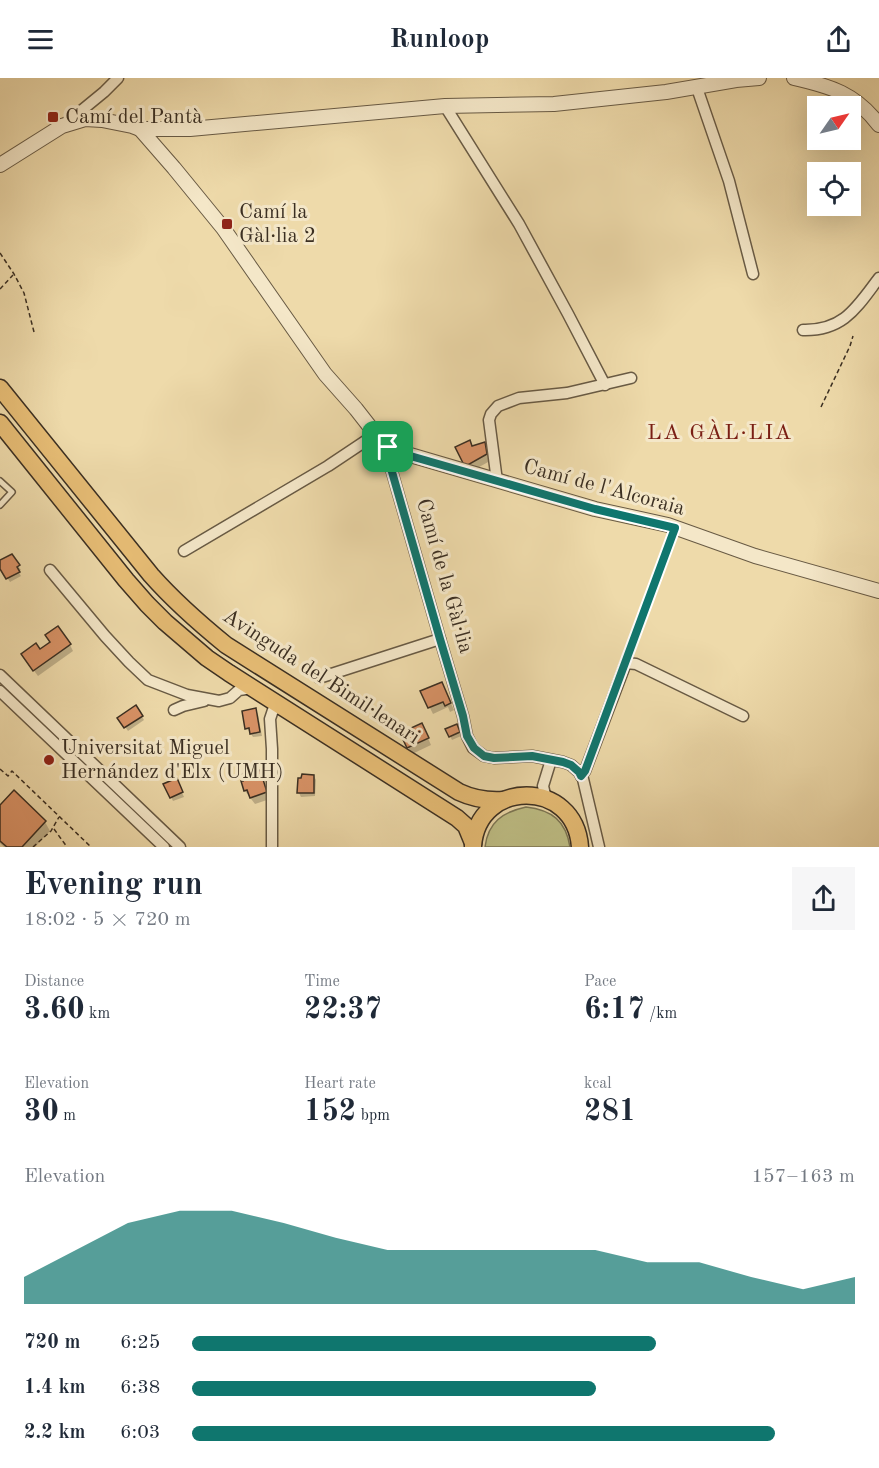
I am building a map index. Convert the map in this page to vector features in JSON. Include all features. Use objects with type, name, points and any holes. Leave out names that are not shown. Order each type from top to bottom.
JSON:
[{"type":"main road","name":"Avinguda del Bimil·lenari","points":[[0,388],[151,575],[170,596],[226,645],[459,792],[489,801],[528,795]]},
{"type":"main road","points":[[0,423],[147,604],[188,642],[207,658],[457,818],[466,826],[473,845]]},
{"type":"main road","points":[[528,795],[546,799],[561,807],[574,823],[580,847]]},
{"type":"main road","points":[[473,845],[480,822],[503,800]]},
{"type":"street","points":[[0,165],[62,126],[107,82],[118,78]]},
{"type":"street","points":[[62,126],[85,119],[102,120],[140,129],[190,129],[445,106],[555,104],[697,88],[759,78]]},
{"type":"street","points":[[794,78],[818,81],[842,92],[859,104],[879,125]]},
{"type":"street","points":[[697,88],[729,181],[753,274]]},
{"type":"street","points":[[445,106],[519,224],[604,385]]},
{"type":"street","points":[[140,129],[223,228],[325,374],[388,447]]},
{"type":"street","points":[[803,330],[825,328],[842,321],[856,308],[879,278]]},
{"type":"street","points":[[497,481],[489,420],[490,414],[498,406],[519,398],[567,393],[631,378]]},
{"type":"street","points":[[184,551],[328,466],[376,434]]},
{"type":"street","name":"Camí de l'Alcoraia","points":[[388,447],[400,453],[595,509],[675,528],[755,556],[879,591]]},
{"type":"street","name":"Camí de la Gàl·lia","points":[[388,447],[390,465],[467,736],[474,748],[484,756],[494,758],[532,756],[571,765],[581,776]]},
{"type":"street","points":[[50,570],[105,636],[148,680],[187,695],[219,701],[230,698],[239,690],[253,688]]},
{"type":"street","points":[[318,678],[440,639]]},
{"type":"street","points":[[599,847],[581,776],[585,771],[626,663],[636,664],[743,716]]},
{"type":"street","points":[[0,675],[180,847]]},
{"type":"street","points":[[0,691],[164,847]]},
{"type":"street","points":[[174,710],[210,700]]},
{"type":"street","points":[[272,847],[273,769],[270,719],[273,710],[281,706]]},
{"type":"street","points":[[528,795],[536,786],[547,759]]},
{"type":"street","points":[[546,799],[543,786],[547,759]]},
{"type":"lane","points":[[0,481],[12,492],[0,505]]},
{"type":"path","points":[[0,253],[24,293],[34,332]]},
{"type":"path","points":[[0,289],[14,274]]},
{"type":"path","points":[[820,407],[853,336]]},
{"type":"path","points":[[626,663],[675,528]]},
{"type":"path","points":[[0,769],[8,776],[12,771],[91,847]]},
{"type":"path","points":[[35,846],[53,828],[59,817]]},
{"type":"path","points":[[53,828],[67,847]]},
{"type":"green space","points":[[526,807],[543,811],[556,818],[565,830],[570,847],[485,847],[489,831],[498,820],[510,812]]},
{"type":"building","points":[[470,440],[472,446],[485,442],[487,454],[466,466],[455,447]]},
{"type":"building","points":[[12,554],[20,565],[17,567],[20,572],[6,579],[0,569],[0,560]]},
{"type":"building","points":[[58,626],[71,644],[33,671],[21,654],[36,643],[40,649],[50,642],[45,635]]},
{"type":"building","points":[[442,682],[451,703],[445,706],[443,702],[428,708],[420,691]]},
{"type":"building","points":[[136,705],[143,716],[124,728],[117,718]]},
{"type":"building","points":[[256,708],[260,732],[250,734],[249,728],[245,729],[242,711]]},
{"type":"building","points":[[422,723],[429,738],[407,748],[400,733]]},
{"type":"building","points":[[457,724],[460,732],[449,737],[445,729]]},
{"type":"building","points":[[260,770],[267,792],[250,798],[247,790],[244,791],[241,774]]},
{"type":"building","points":[[302,774],[314,775],[314,793],[297,793],[298,778],[301,778]]},
{"type":"building","points":[[177,778],[183,792],[170,798],[163,784]]},
{"type":"building","points":[[14,790],[46,821],[22,847],[7,847],[0,841],[0,805]]},
{"type":"place","name":"Camí del Pantà","points":[[53,117]]},
{"type":"place","name":"Camí la Gàl·lia 2","points":[[227,224]]},
{"type":"place","name":"Universitat Miguel Hernández d'Elx (UMH)","points":[[49,760]]},
{"type":"district","name":"LA GÀL·LIA","points":[[720,433]]},
{"type":"route","points":[[388,447],[400,453],[595,509],[675,528],[606,717],[581,776],[571,765],[563,762],[532,756],[494,758],[484,756],[474,748],[467,736],[390,465],[388,447]]}]
